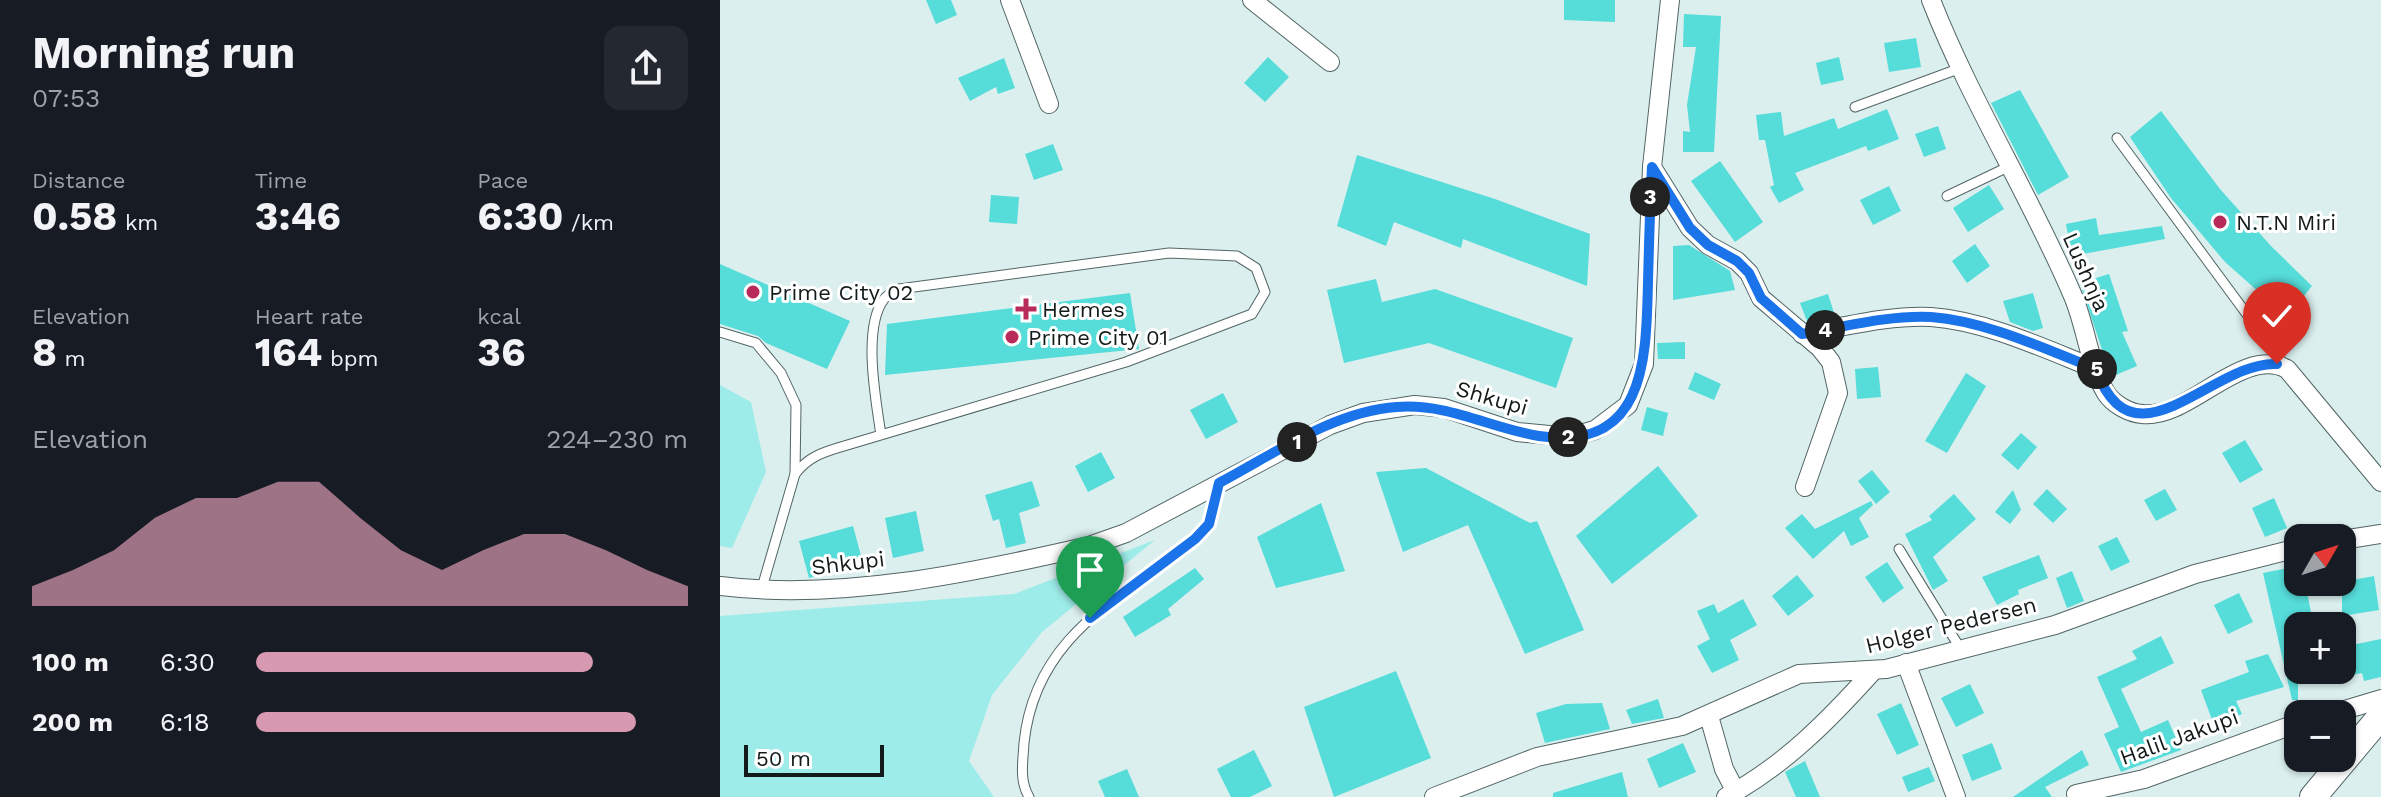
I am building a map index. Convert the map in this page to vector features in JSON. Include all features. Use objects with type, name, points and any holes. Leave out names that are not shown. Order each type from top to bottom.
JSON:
[{"type":"street","points":[[1010,0],[1049,104]]},
{"type":"street","points":[[1252,0],[1330,62]]},
{"type":"street","name":"Shkupi","points":[[720,586],[761,591],[847,590],[1089,546],[1126,533],[1330,425],[1392,407],[1444,408],[1517,432],[1544,437],[1570,437],[1595,430],[1613,420],[1628,405],[1644,364],[1652,167],[1670,0]]},
{"type":"street","name":"Lushnja","points":[[1931,0],[1958,69],[2073,295],[2096,369],[2108,396],[2128,411],[2141,414],[2162,411],[2255,365],[2277,364],[2287,369]]},
{"type":"street","points":[[1652,167],[1690,228],[1708,245],[1737,261],[1749,273],[1761,298],[1831,362],[1838,393],[1805,487]]},
{"type":"street","points":[[1802,334],[1897,318],[1932,317],[1979,327],[2096,369]]},
{"type":"street","points":[[2287,369],[2381,482]]},
{"type":"street","points":[[2356,538],[2381,534]]},
{"type":"street","name":"Holger Pedersen","points":[[1434,797],[1537,757],[1652,733],[1709,716],[1799,674],[1818,670],[1873,671],[1906,663],[2055,625],[2195,574],[2284,552]]},
{"type":"street","points":[[1906,663],[1956,797]]},
{"type":"street","points":[[1709,716],[1731,794],[1806,741],[1873,671]]},
{"type":"street","points":[[2356,706],[2381,699]]},
{"type":"street","points":[[2313,797],[2381,716]]},
{"type":"street","name":"Halil Jakupi","points":[[2076,794],[2144,779],[2284,728]]},
{"type":"lane","points":[[1855,107],[1958,69]]},
{"type":"lane","points":[[2117,138],[2287,369]]},
{"type":"lane","points":[[1947,196],[2008,167]]},
{"type":"lane","points":[[795,474],[805,461],[823,451],[881,435],[1126,362],[1252,314],[1265,292],[1256,268],[1237,256],[1169,253],[899,289],[884,297],[874,321],[873,381],[881,435]]},
{"type":"lane","points":[[720,332],[756,343],[781,373],[796,405],[795,474],[761,591]]},
{"type":"lane","points":[[1029,797],[1022,782],[1025,738],[1032,701],[1042,673],[1090,618],[1195,539],[1209,524],[1219,483]]},
{"type":"lane","points":[[1899,549],[1960,648]]},
{"type":"shaded area","points":[[720,385],[751,402],[766,472],[732,548],[720,546]]},
{"type":"shaded area","points":[[1155,540],[1042,632],[992,695],[969,761],[994,797],[720,797],[720,616],[1014,594]]},
{"type":"building","points":[[926,0],[951,0],[957,15],[936,24]]},
{"type":"building","points":[[1564,0],[1615,0],[1615,22],[1564,20]]},
{"type":"building","points":[[1684,14],[1721,16],[1714,152],[1683,152],[1683,131],[1690,132],[1687,105],[1696,47],[1683,47]]},
{"type":"building","points":[[1916,38],[1921,67],[1889,72],[1884,43]]},
{"type":"building","points":[[1268,57],[1289,77],[1265,102],[1244,83]]},
{"type":"building","points":[[1839,57],[1844,80],[1821,85],[1816,63]]},
{"type":"building","points":[[1004,58],[1015,88],[998,94],[996,87],[970,101],[958,78]]},
{"type":"building","points":[[2020,90],[2069,177],[2038,195],[1991,103]]},
{"type":"building","points":[[1887,109],[1899,139],[1868,151],[1866,146],[1795,173],[1804,190],[1779,203],[1770,187],[1774,185],[1765,140],[1759,140],[1756,115],[1781,112],[1784,136],[1834,118],[1838,129]]},
{"type":"building","name":"N.T.N Miri","points":[[2161,111],[2220,189],[2312,286],[2287,317],[2225,262],[2171,198],[2130,137]]},
{"type":"building","points":[[1938,126],[1946,149],[1924,157],[1915,134]]},
{"type":"building","points":[[1053,144],[1063,170],[1034,180],[1025,154]]},
{"type":"building","points":[[1357,155],[1495,199],[1590,234],[1587,286],[1463,239],[1461,248],[1394,222],[1386,246],[1337,226]]},
{"type":"building","points":[[1720,161],[1763,222],[1735,242],[1691,181]]},
{"type":"building","points":[[1989,185],[2004,209],[1968,232],[1953,208]]},
{"type":"building","points":[[1889,186],[1901,211],[1873,225],[1860,200]]},
{"type":"building","points":[[991,195],[1019,197],[1017,224],[989,222]]},
{"type":"building","points":[[2096,218],[2099,235],[2162,226],[2165,239],[2072,256],[2066,224]]},
{"type":"building","points":[[1975,244],[1990,266],[1967,283],[1952,261]]},
{"type":"building","points":[[1689,245],[1730,271],[1735,290],[1673,300],[1673,246]]},
{"type":"building","name":"Prime City 02","points":[[720,264],[850,321],[827,369],[766,343],[758,336],[720,324]]},
{"type":"building","points":[[2109,274],[2128,331],[2122,332],[2137,366],[2111,377],[2080,283]]},
{"type":"building","points":[[1376,279],[1382,302],[1435,289],[1573,338],[1556,388],[1429,343],[1344,363],[1327,290]]},
{"type":"building","name":"Prime City 01","points":[[1130,293],[1139,349],[885,375],[887,324]]},
{"type":"building","points":[[2033,293],[2043,328],[2033,331],[2010,322],[2003,301]]},
{"type":"building","points":[[1828,294],[1835,316],[1807,321],[1800,303]]},
{"type":"building","points":[[1685,342],[1685,359],[1658,359],[1657,343]]},
{"type":"building","points":[[1878,367],[1881,397],[1857,399],[1855,369]]},
{"type":"building","points":[[1695,372],[1721,384],[1714,400],[1688,389]]},
{"type":"building","points":[[1966,373],[1986,386],[1947,453],[1925,441]]},
{"type":"building","points":[[1223,393],[1238,422],[1206,439],[1190,410]]},
{"type":"building","points":[[1647,407],[1668,413],[1663,436],[1641,430]]},
{"type":"building","points":[[2021,433],[2037,447],[2018,470],[2001,455]]},
{"type":"building","points":[[2245,440],[2263,470],[2240,483],[2222,453]]},
{"type":"building","points":[[1101,452],[1115,478],[1088,492],[1075,466]]},
{"type":"building","points":[[1658,466],[1698,516],[1612,584],[1576,536]]},
{"type":"building","points":[[1426,468],[1530,523],[1537,521],[1584,630],[1525,654],[1468,525],[1403,552],[1376,472]]},
{"type":"building","points":[[1872,470],[1890,492],[1876,504],[1858,481]]},
{"type":"building","points":[[1032,481],[1040,506],[1019,513],[1026,543],[1006,548],[999,519],[993,521],[985,495]]},
{"type":"building","points":[[2047,489],[2067,509],[2053,523],[2033,504]]},
{"type":"building","points":[[2165,489],[2177,510],[2156,521],[2144,500]]},
{"type":"building","points":[[2013,490],[2021,510],[2010,524],[1995,512]]},
{"type":"building","points":[[1954,494],[1976,519],[1933,557],[1948,581],[1933,590],[1905,534],[1932,520],[1929,516]]},
{"type":"building","points":[[2274,498],[2285,524],[2284,529],[2265,537],[2252,508]]},
{"type":"building","points":[[1871,501],[1873,505],[1859,518],[1869,537],[1851,546],[1844,531],[1813,559],[1785,528],[1802,514],[1815,529]]},
{"type":"building","points":[[1321,503],[1345,571],[1276,588],[1257,537]]},
{"type":"building","points":[[916,511],[924,551],[893,558],[885,518]]},
{"type":"building","points":[[853,526],[863,563],[809,578],[799,541]]},
{"type":"building","points":[[2117,537],[2130,562],[2111,571],[2098,546]]},
{"type":"building","points":[[2039,555],[2048,578],[2018,590],[2019,594],[1997,605],[1982,577]]},
{"type":"building","points":[[1887,562],[1904,588],[1883,603],[1865,577]]},
{"type":"building","points":[[1195,568],[1204,579],[1168,609],[1171,615],[1135,637],[1123,617]]},
{"type":"building","points":[[2284,569],[2284,596],[2308,596],[2311,612],[2284,612],[2284,665],[2263,573]]},
{"type":"building","points":[[2072,571],[2084,601],[2067,608],[2056,578]]},
{"type":"building","points":[[1797,575],[1814,596],[1788,616],[1772,596]]},
{"type":"building","points":[[2374,576],[2379,610],[2356,614],[2342,612],[2342,596],[2356,596],[2356,579]]},
{"type":"building","points":[[2239,593],[2253,622],[2228,634],[2214,605]]},
{"type":"building","points":[[1743,599],[1757,625],[1730,640],[1739,660],[1712,673],[1697,646],[1710,639],[1697,611],[1714,604],[1718,613]]},
{"type":"building","points":[[2161,636],[2174,663],[2121,689],[2141,732],[2168,720],[2181,750],[2121,772],[2104,734],[2119,727],[2097,677],[2137,659],[2132,651]]},
{"type":"building","points":[[2381,639],[2381,677],[2364,681],[2362,673],[2356,674],[2356,644]]},
{"type":"building","points":[[2268,654],[2284,687],[2236,701],[2242,714],[2214,725],[2201,690],[2249,672],[2245,661]]},
{"type":"building","points":[[1396,671],[1431,758],[1334,797],[1304,707]]},
{"type":"building","points":[[1970,684],[1984,713],[1956,727],[1941,698]]},
{"type":"building","points":[[2288,684],[2298,684],[2298,700],[2292,700]]},
{"type":"building","points":[[1658,699],[1664,718],[1632,724],[1626,710]]},
{"type":"building","points":[[1602,703],[1610,729],[1545,743],[1536,713],[1566,704]]},
{"type":"building","points":[[1901,703],[1919,745],[1897,755],[1877,714]]},
{"type":"building","points":[[1683,743],[1696,772],[1659,788],[1647,759]]},
{"type":"building","points":[[1992,743],[2002,769],[1972,781],[1962,755]]},
{"type":"building","points":[[1254,750],[1272,786],[1250,797],[1231,797],[1217,769]]},
{"type":"building","points":[[2082,750],[2089,765],[2045,787],[2052,797],[2013,797]]},
{"type":"building","points":[[1805,761],[1820,797],[1796,797],[1785,772]]},
{"type":"building","points":[[1929,767],[1935,781],[1908,792],[1902,777]]},
{"type":"building","points":[[1127,769],[1139,797],[1105,797],[1098,781]]},
{"type":"building","points":[[1622,772],[1628,797],[1553,797],[1553,793]]},
{"type":"place","name":"N.T.N Miri","points":[[2220,222]]},
{"type":"place","name":"Prime City 02","points":[[753,292]]},
{"type":"place","name":"Hermes","points":[[1026,309]]},
{"type":"place","name":"Prime City 01","points":[[1012,337]]},
{"type":"route","points":[[1090,618],[1195,539],[1209,524],[1219,483],[1330,425],[1363,413],[1415,405],[1444,408],[1517,432],[1544,437],[1570,437],[1595,430],[1613,420],[1628,405],[1639,386],[1644,364],[1652,167],[1690,228],[1708,245],[1737,261],[1749,273],[1761,298],[1802,334],[1897,318],[1932,317],[1979,327],[2096,369],[2108,396],[2128,411],[2141,414],[2162,411],[2255,365],[2277,364]]}]
